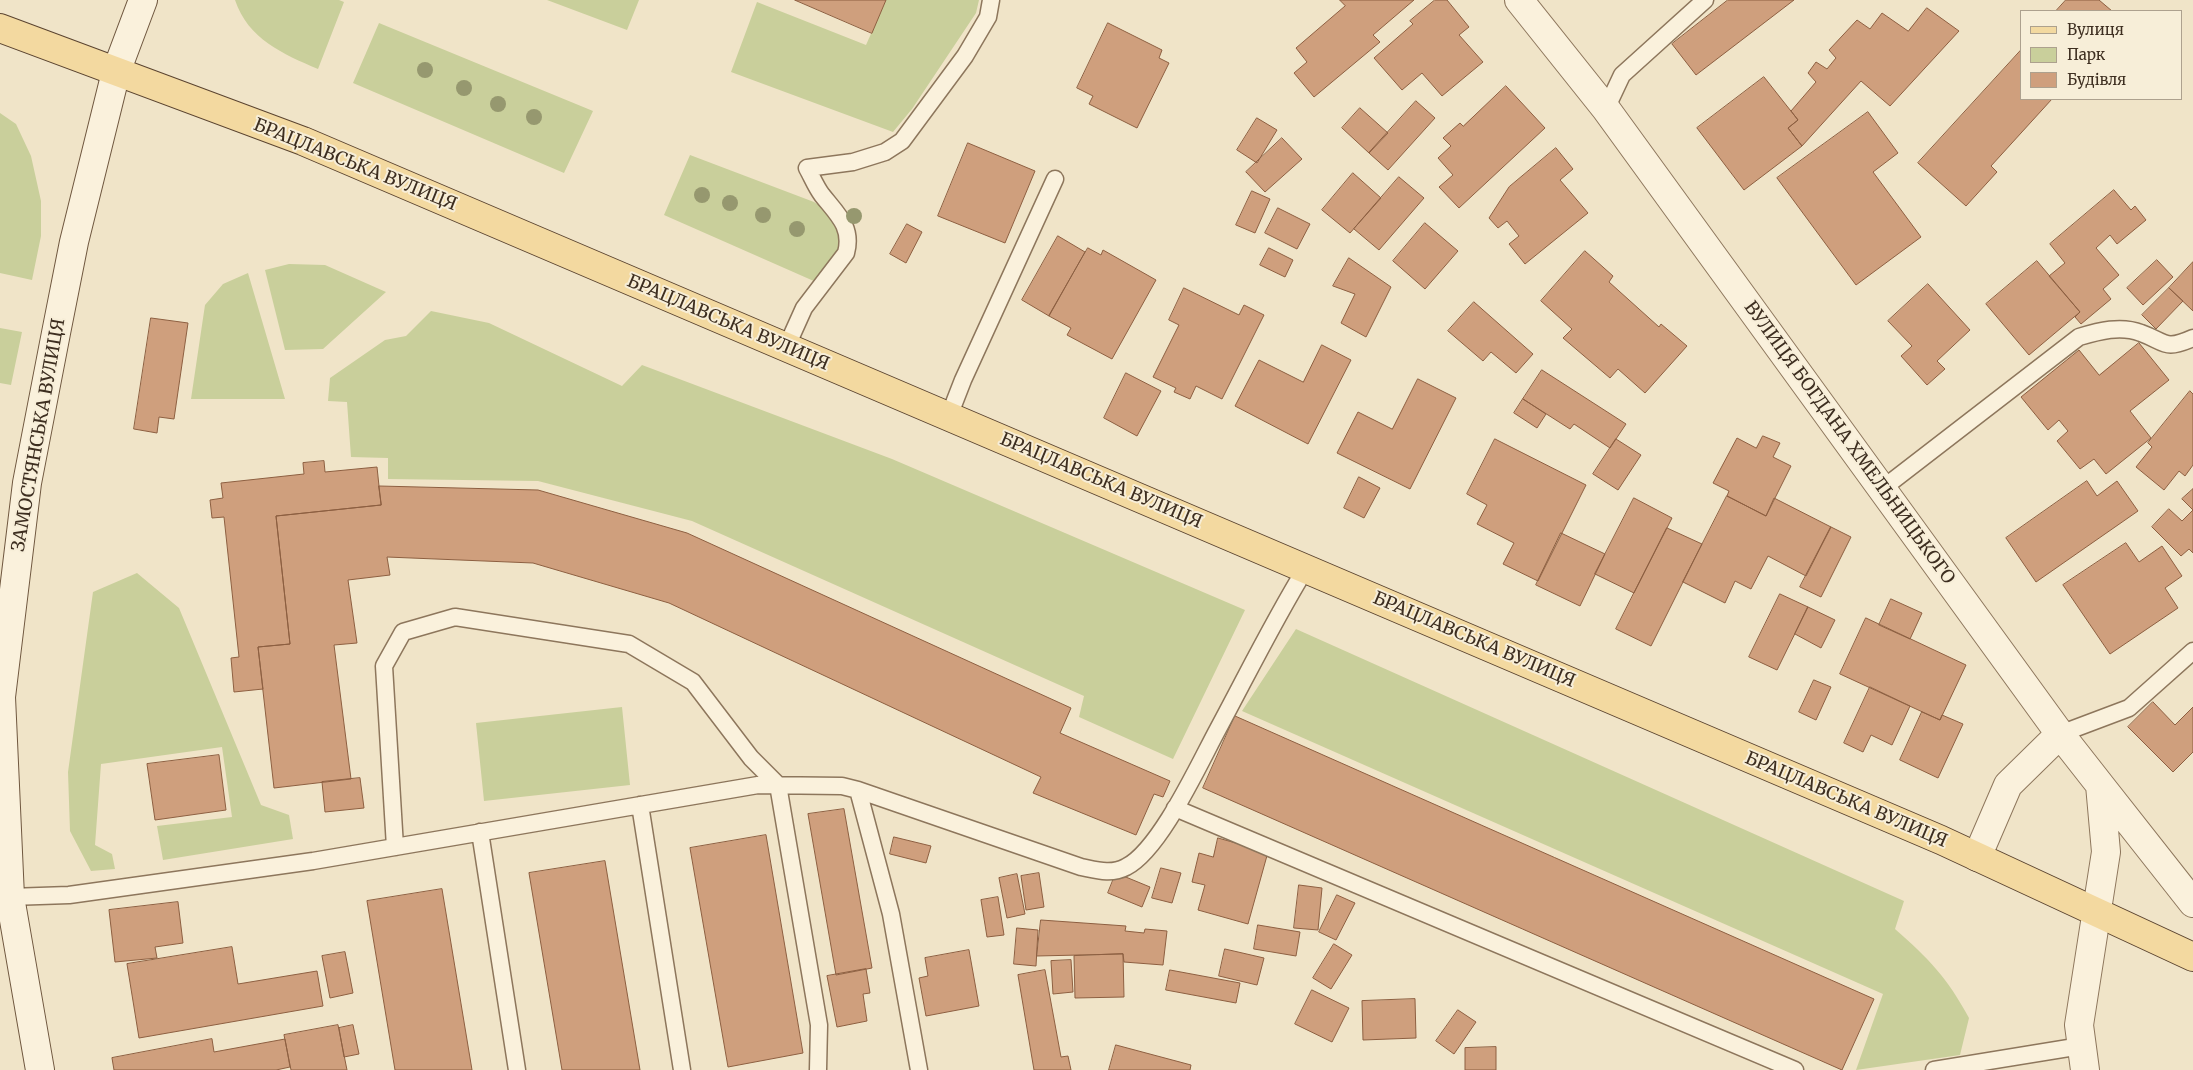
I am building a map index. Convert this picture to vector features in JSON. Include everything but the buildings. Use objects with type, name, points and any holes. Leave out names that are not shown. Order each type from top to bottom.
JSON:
[{"type":"main road","name":"БРАЦЛАВСЬКА ВУЛИЦЯ","points":[[0,28],[303,141],[1306,568],[1977,857],[2193,957]]},
{"type":"street","name":"ЗАМОСТЯНСЬКА ВУЛИЦЯ","points":[[40,1070],[10,897],[1,697],[27,482],[74,242],[116,72],[143,0]]},
{"type":"street","name":"ВУЛИЦЯ БОГДАНА ХМЕЛЬНИЦЬКОГО","points":[[1519,0],[1606,109],[2060,734],[2193,903]]},
{"type":"street","points":[[1977,857],[2008,785],[2060,734]]},
{"type":"street","points":[[2083,1058],[2079,1024],[2106,852],[2100,785]]},
{"type":"lane","points":[[786,348],[804,308],[846,253],[849,243],[847,229],[840,215],[821,194],[807,168],[853,162],[885,152],[902,141],[966,56],[988,17],[991,0]]},
{"type":"lane","points":[[1606,109],[1622,76],[1705,0]]},
{"type":"lane","points":[[949,416],[963,380],[1055,179]]},
{"type":"lane","points":[[1882,489],[2079,336],[2105,329],[2140,332],[2162,344],[2181,343],[2193,338]]},
{"type":"lane","points":[[10,897],[79,893],[313,861],[758,785],[842,786],[1081,867],[1106,872],[1125,868],[1145,852],[1175,808],[1281,608],[1306,568]]},
{"type":"lane","points":[[395,847],[384,666],[403,632],[455,617],[629,644],[693,682],[751,758],[778,785],[819,1025],[818,1070]]},
{"type":"lane","points":[[2060,734],[2129,708],[2193,651]]},
{"type":"lane","points":[[858,790],[891,914],[919,1070]]},
{"type":"lane","points":[[640,805],[682,1070]]},
{"type":"lane","points":[[1175,808],[1795,1070]]},
{"type":"lane","points":[[480,832],[517,1070]]},
{"type":"lane","points":[[1934,1070],[2083,1058]]},
{"type":"green space","points":[[235,0],[339,0],[344,2],[318,69],[268,44],[249,25],[241,14]]},
{"type":"green space","points":[[547,0],[639,0],[627,30]]},
{"type":"green space","points":[[886,0],[979,0],[976,13],[912,109],[893,132],[731,72],[757,2],[866,45]]},
{"type":"green space","points":[[379,23],[593,111],[564,173],[353,83]]},
{"type":"green space","points":[[0,113],[16,124],[31,156],[41,201],[41,236],[32,280],[0,273]]},
{"type":"green space","points":[[690,155],[814,202],[829,212],[840,228],[840,252],[816,282],[664,215]]},
{"type":"green space","points":[[289,264],[325,265],[386,292],[323,349],[285,350],[265,270]]},
{"type":"green space","points":[[248,273],[285,399],[191,399],[205,305],[223,284]]},
{"type":"green space","points":[[431,311],[489,323],[622,386],[642,365],[892,459],[1245,610],[1173,759],[1079,717],[1084,696],[692,521],[538,481],[388,479],[388,458],[351,457],[347,402],[328,401],[330,378],[385,340],[406,336]]},
{"type":"green space","points":[[0,328],[22,332],[11,385],[0,383]]},
{"type":"green space","points":[[137,573],[179,608],[261,805],[289,815],[293,839],[163,860],[157,826],[232,817],[222,747],[101,764],[95,845],[112,854],[115,869],[91,871],[70,831],[68,772],[93,592]]},
{"type":"green space","points":[[1296,629],[1904,901],[1895,929],[1936,969],[1953,991],[1969,1018],[1960,1055],[1856,1070],[1883,994],[1242,711]]},
{"type":"green space","points":[[622,707],[630,785],[484,801],[476,723]]}]
